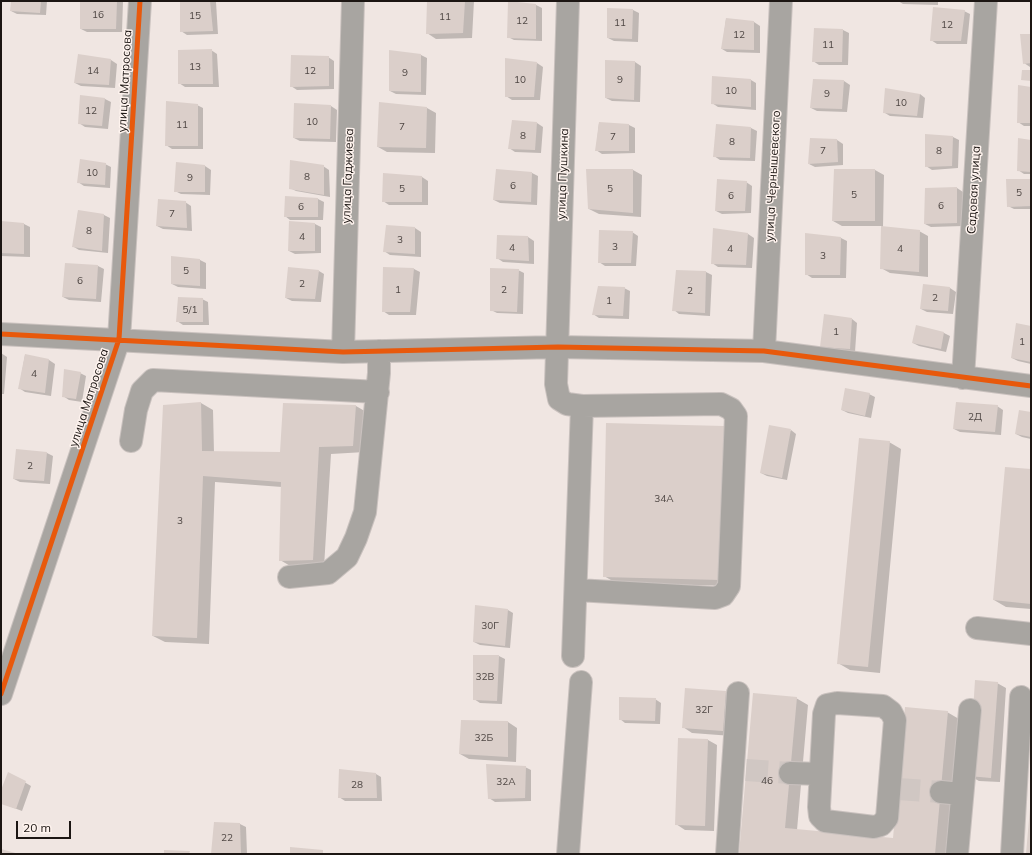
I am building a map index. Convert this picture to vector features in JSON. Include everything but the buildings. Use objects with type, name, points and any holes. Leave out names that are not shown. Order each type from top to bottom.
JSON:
[{"type":"street","name":"улица Матросова","points":[[1,694],[119,339],[140,1]]},
{"type":"street","name":"улица Гаджиева","points":[[343,352],[353,1]]},
{"type":"street","name":"улица Пушкина","points":[[568,1],[556,384],[559,399],[567,404],[582,406]]},
{"type":"street","name":"улица Чернышевского","points":[[764,351],[781,1]]},
{"type":"street","name":"Садовая улица","points":[[963,378],[986,1]]},
{"type":"street","points":[[1,334],[119,339],[343,352],[558,347],[764,351],[1031,386]]},
{"type":"street","points":[[288,577],[328,573],[347,557],[356,538],[365,512],[378,392],[379,352]]},
{"type":"street","points":[[131,441],[136,410],[142,391],[153,380],[378,392]]},
{"type":"street","points":[[574,656],[582,406],[721,404],[731,409],[736,416],[729,586],[723,594],[715,598],[577,590]]},
{"type":"street","points":[[977,628],[1031,634]]},
{"type":"street","points":[[568,854],[581,682]]},
{"type":"street","points":[[727,854],[740,770],[738,693]]},
{"type":"street","points":[[1012,854],[1021,697]]},
{"type":"street","points":[[837,703],[883,706],[891,712],[895,720],[894,788],[887,818],[881,825],[874,827],[825,821],[820,816],[819,807],[820,774],[824,714],[827,705],[837,703]]},
{"type":"street","points":[[957,854],[970,710]]},
{"type":"street","points":[[790,773],[820,774]]},
{"type":"street","points":[[941,792],[962,794]]},
{"type":"tunnel","points":[[746,770],[790,773]]},
{"type":"tunnel","points":[[898,789],[941,792]]},
{"type":"cycle path","points":[[1,694],[119,339],[140,1]]},
{"type":"cycle path","points":[[1,334],[343,352],[558,347],[764,351],[1031,386]]}]
